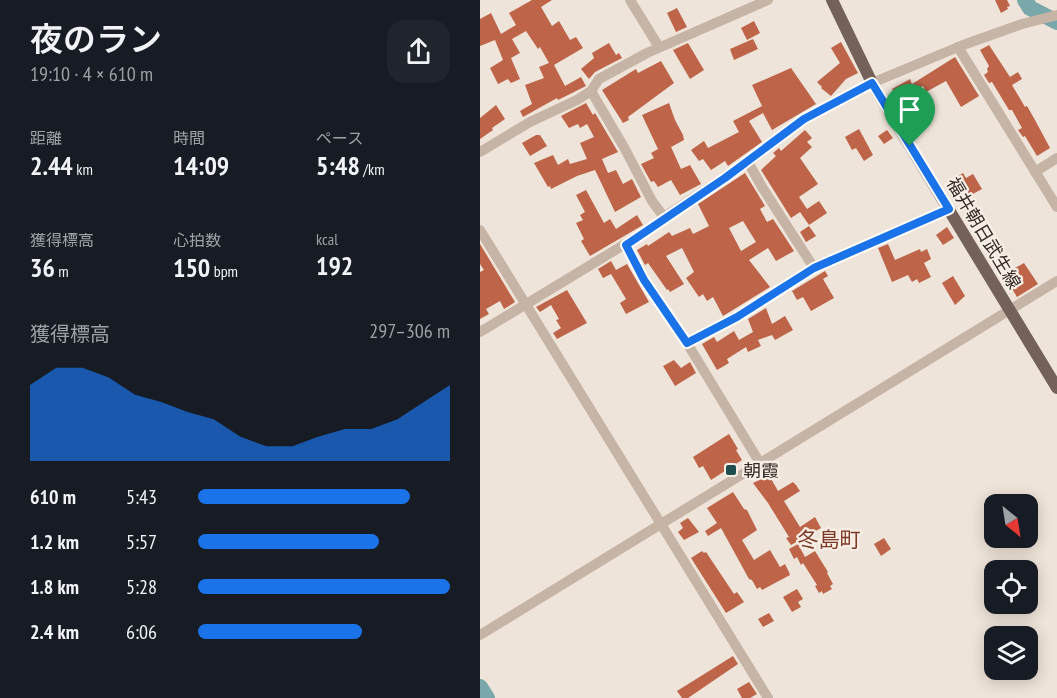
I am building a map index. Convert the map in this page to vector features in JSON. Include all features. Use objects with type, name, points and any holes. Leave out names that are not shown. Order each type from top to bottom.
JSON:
[{"type":"main road","name":"福井朝日武生線","points":[[832,0],[872,83],[1057,388]]},
{"type":"street","points":[[630,0],[659,47]]},
{"type":"street","points":[[480,152],[530,122],[591,91],[599,79],[659,47],[768,0]]},
{"type":"street","points":[[480,332],[626,245],[748,162],[804,119],[872,83],[958,47],[1022,24],[1057,15]]},
{"type":"street","points":[[958,47],[1057,207]]},
{"type":"street","points":[[591,91],[652,201],[664,217]]},
{"type":"street","points":[[1035,172],[1057,158]]},
{"type":"street","points":[[748,162],[762,188],[814,268]]},
{"type":"street","points":[[687,343],[737,317],[814,268],[949,209]]},
{"type":"street","points":[[480,230],[768,698]]},
{"type":"street","points":[[626,245],[644,280],[687,343],[760,463]]},
{"type":"street","points":[[480,636],[1057,281]]},
{"type":"building","points":[[532,0],[552,0],[541,7],[552,26],[559,21],[570,40],[576,37],[583,48],[554,65],[565,86],[581,77],[586,86],[558,100],[557,98],[523,117],[520,111],[532,104],[525,85],[544,78],[539,67],[549,63],[540,47],[538,49],[526,31],[512,39],[520,53],[511,58],[520,79],[511,83],[508,79],[498,84],[490,68],[503,60],[495,40],[480,46],[480,19],[491,13],[501,34],[516,25],[509,13]]},
{"type":"building","points":[[995,0],[1007,0],[1010,6],[1001,13]]},
{"type":"building","points":[[677,8],[687,27],[676,32],[667,13]]},
{"type":"building","points":[[754,21],[760,33],[747,40],[741,28]]},
{"type":"building","points":[[753,39],[758,49],[734,60],[730,49]]},
{"type":"building","points":[[841,42],[858,73],[846,79],[831,96],[817,82],[840,63],[831,48]]},
{"type":"building","points":[[609,43],[616,55],[619,53],[622,58],[595,72],[589,79],[581,69],[594,58],[592,53]]},
{"type":"building","points":[[688,43],[704,70],[690,79],[673,50]]},
{"type":"building","points":[[989,45],[1010,77],[1018,72],[1022,79],[1012,85],[1025,107],[1027,106],[1050,148],[1037,156],[1025,136],[1023,137],[1018,130],[1022,128],[1012,110],[1009,110],[992,82],[989,83],[984,75],[988,72],[989,66],[980,50]]},
{"type":"building","points":[[955,57],[979,96],[961,107],[946,81],[926,92],[923,86],[903,100],[901,95],[897,98],[892,89],[910,79],[912,84]]},
{"type":"building","points":[[661,61],[674,83],[623,123],[602,90],[636,69],[638,73]]},
{"type":"building","points":[[791,68],[816,104],[772,130],[763,113],[749,121],[762,142],[728,166],[725,161],[711,170],[703,159],[699,161],[691,150],[704,141],[708,148],[739,132],[733,121],[762,106],[752,85]]},
{"type":"building","points":[[586,103],[593,115],[595,113],[618,152],[602,159],[608,173],[616,170],[623,184],[632,179],[641,197],[615,212],[595,170],[551,189],[534,163],[553,155],[558,165],[568,159],[570,164],[587,159],[580,143],[594,137],[587,124],[580,128],[578,124],[569,128],[561,116]]},
{"type":"building","points":[[669,103],[684,140],[671,147],[681,169],[690,165],[701,184],[680,195],[671,180],[658,187],[654,181],[651,182],[641,164],[654,158],[651,153],[658,149],[642,115]]},
{"type":"building","points":[[496,105],[505,119],[480,139],[480,118]]},
{"type":"building","points":[[859,129],[873,155],[864,161],[856,148],[852,150],[845,137]]},
{"type":"building","points":[[805,130],[812,138],[807,142],[812,147],[800,158],[818,184],[799,197],[807,209],[819,201],[827,213],[809,225],[800,212],[791,218],[761,170],[776,156],[773,153],[779,148],[781,151]]},
{"type":"building","points":[[887,130],[893,138],[884,144],[878,136]]},
{"type":"building","points":[[540,135],[547,146],[530,156],[522,143]]},
{"type":"building","points":[[745,173],[765,206],[760,209],[767,222],[773,219],[794,251],[776,261],[768,248],[749,260],[770,287],[723,316],[713,297],[707,301],[703,294],[699,297],[686,278],[694,272],[682,248],[666,256],[684,284],[670,292],[648,263],[645,265],[637,250],[647,244],[648,246],[669,232],[672,236],[690,228],[693,234],[709,226],[698,204]],"holes":[[[743,221],[756,242],[741,251],[729,228]]]},
{"type":"building","points":[[963,173],[966,178],[973,174],[982,189],[962,200],[951,181]]},
{"type":"building","points":[[586,190],[604,223],[610,219],[616,229],[637,215],[643,225],[590,256],[581,241],[584,239],[576,223],[583,220],[580,215],[585,212],[576,195]]},
{"type":"building","points":[[809,226],[816,236],[806,242],[800,232]]},
{"type":"building","points":[[947,227],[954,238],[943,245],[936,235]]},
{"type":"building","points":[[480,244],[515,302],[504,309],[500,301],[486,309],[489,314],[480,319],[480,272],[484,270],[480,264]]},
{"type":"building","points":[[888,244],[895,260],[920,249],[921,252],[927,249],[931,259],[924,263],[931,277],[919,283],[917,279],[912,282],[908,275],[892,282],[878,248]]},
{"type":"building","points":[[611,261],[616,270],[627,264],[649,302],[626,314],[620,303],[626,299],[611,274],[603,278],[598,269]]},
{"type":"building","points":[[1024,263],[1038,284],[1017,297],[1011,287],[1022,280],[1015,268]]},
{"type":"building","points":[[825,271],[828,276],[823,279],[834,298],[811,311],[803,297],[797,300],[792,291]]},
{"type":"building","points":[[953,276],[965,296],[955,305],[942,283]]},
{"type":"building","points":[[567,290],[587,323],[557,339],[553,333],[561,328],[551,305],[540,312],[536,307]]},
{"type":"building","points":[[766,308],[772,324],[785,316],[793,330],[775,340],[772,335],[758,340],[761,346],[748,352],[746,347],[727,359],[729,363],[717,370],[702,344],[714,337],[717,342],[734,331],[739,340],[753,332],[748,319]]},
{"type":"building","points":[[674,360],[681,368],[690,362],[696,373],[675,386],[663,366]]},
{"type":"building","points":[[729,434],[742,460],[711,480],[703,466],[699,468],[693,457]]},
{"type":"building","points":[[769,475],[778,491],[793,482],[800,491],[784,501],[800,527],[815,517],[821,528],[791,545],[786,538],[789,537],[753,483]]},
{"type":"building","points":[[733,492],[747,510],[757,530],[742,540],[754,560],[770,550],[780,567],[785,564],[790,575],[762,590],[760,587],[757,589],[749,579],[721,528],[708,536],[705,531],[717,523],[707,508]]},
{"type":"building","points":[[688,518],[699,532],[684,540],[678,532],[683,528],[680,523]]},
{"type":"building","points":[[884,538],[891,549],[881,556],[874,544]]},
{"type":"building","points":[[798,544],[805,557],[815,551],[828,572],[833,584],[830,586],[832,589],[823,594],[822,591],[819,593],[815,586],[817,585],[803,563],[801,565],[797,557],[794,559],[789,549]]},
{"type":"building","points":[[702,551],[706,552],[734,594],[737,592],[744,602],[726,613],[691,558]]},
{"type":"building","points":[[797,589],[803,599],[798,602],[801,607],[792,612],[783,597]]},
{"type":"building","points":[[769,613],[774,621],[763,627],[758,619]]},
{"type":"building","points":[[733,656],[738,664],[688,698],[682,698],[677,691]]},
{"type":"building","points":[[749,682],[757,694],[750,698],[742,698],[737,689]]},
{"type":"waterway","points":[[1025,0],[1030,8],[1057,22]]},
{"type":"waterway","points":[[480,687],[487,698]]},
{"type":"place","name":"朝霞","points":[[731,470]]},
{"type":"district","name":"冬島町","points":[[829,539]]},
{"type":"route","points":[[872,83],[910,146],[949,209],[814,268],[737,317],[687,343],[644,280],[626,245],[748,162],[804,119],[872,83]]}]
